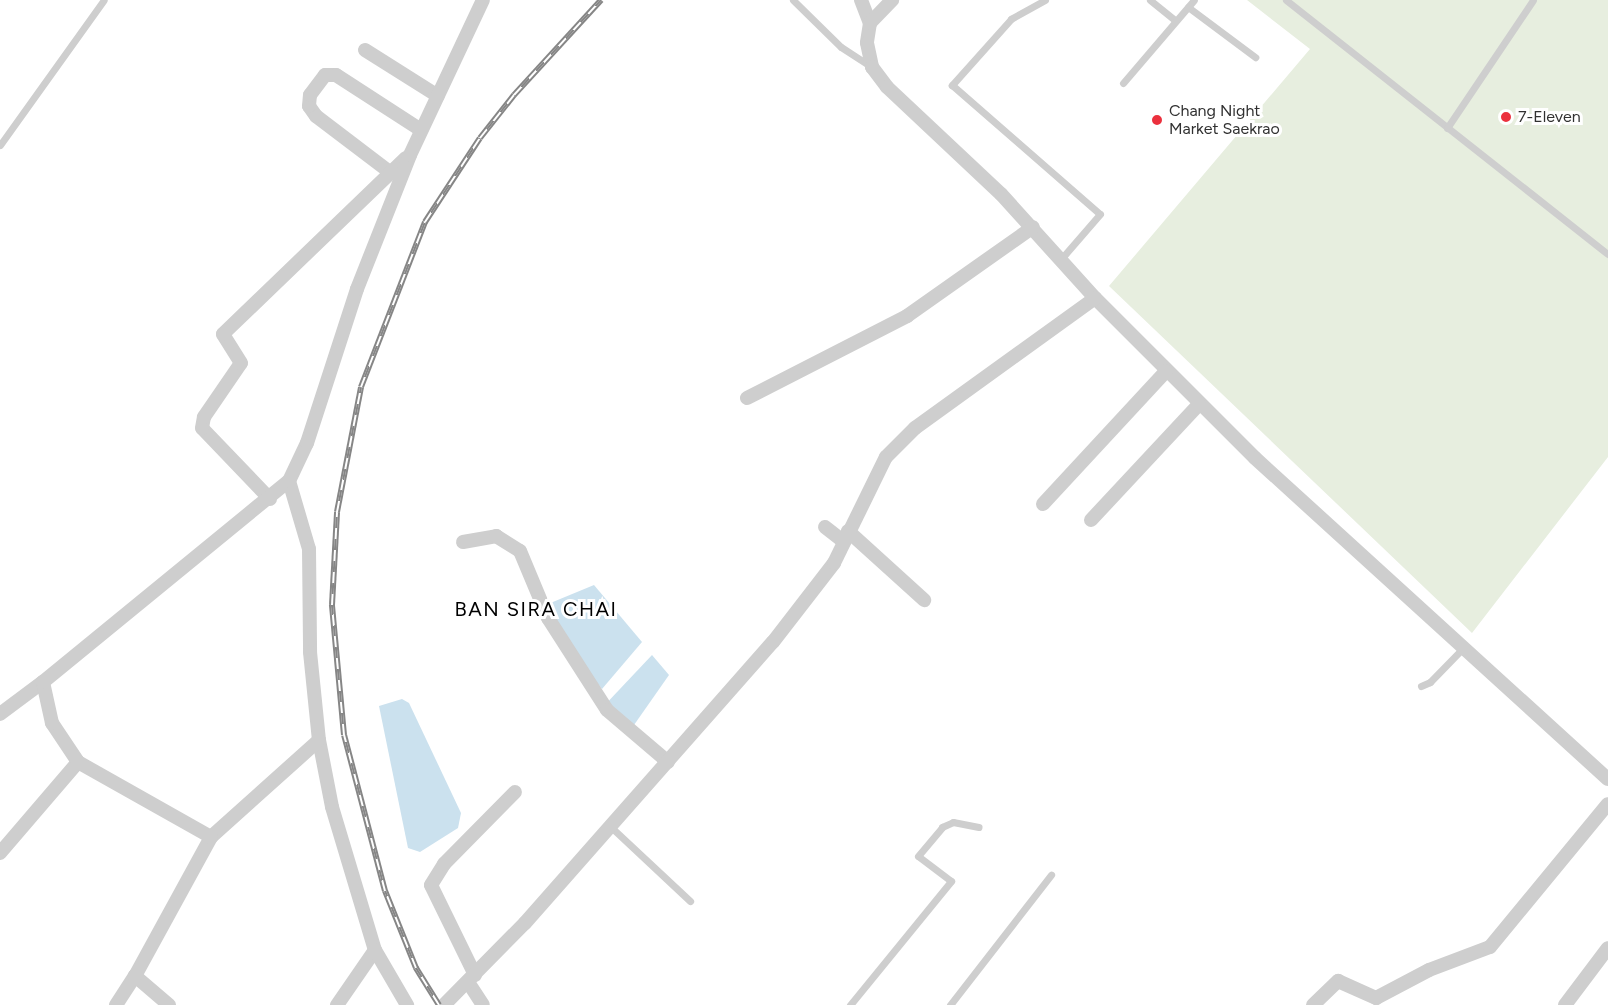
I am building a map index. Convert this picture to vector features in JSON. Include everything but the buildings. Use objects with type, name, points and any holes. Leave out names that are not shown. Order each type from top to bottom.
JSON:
[{"type":"street","points":[[0,714],[43,682],[289,482],[307,443],[357,289],[410,155],[483,0]]},
{"type":"street","points":[[861,0],[870,23],[867,43],[872,67],[887,87],[1033,227],[1095,298],[1199,404],[1608,779]]},
{"type":"street","points":[[870,23],[892,0]]},
{"type":"street","points":[[365,50],[438,96]]},
{"type":"street","points":[[391,173],[316,116],[309,106],[310,95],[325,75],[336,75],[422,130]]},
{"type":"street","points":[[270,499],[202,428],[204,417],[241,363],[223,334],[410,155]]},
{"type":"street","points":[[747,398],[907,315],[1033,227]]},
{"type":"street","points":[[444,1005],[612,828],[773,642],[834,563],[886,457],[915,428],[1095,298]]},
{"type":"street","points":[[1042,504],[1166,372]]},
{"type":"street","points":[[1091,520],[1199,404]]},
{"type":"street","points":[[289,482],[309,549],[310,652],[319,740],[332,807],[375,950],[407,1005]]},
{"type":"street","points":[[825,527],[846,537],[924,600]]},
{"type":"street","points":[[463,542],[496,536],[519,551],[548,618],[607,710],[668,762]]},
{"type":"street","points":[[43,682],[52,723],[78,762],[211,837]]},
{"type":"street","points":[[116,1005],[135,976],[211,837],[319,740]]},
{"type":"street","points":[[0,853],[78,762]]},
{"type":"street","points":[[483,1005],[431,885],[444,864],[515,792]]},
{"type":"street","points":[[1313,1005],[1338,981],[1376,998],[1429,970],[1490,947],[1608,804]]},
{"type":"street","points":[[1565,1005],[1608,948]]},
{"type":"street","points":[[337,1005],[375,950]]},
{"type":"street","points":[[135,976],[169,1005]]},
{"type":"lane","points":[[0,145],[104,0]]},
{"type":"lane","points":[[793,0],[841,47],[872,67]]},
{"type":"lane","points":[[1045,0],[1011,19],[952,85],[1100,214],[1061,259]]},
{"type":"lane","points":[[1150,0],[1176,21]]},
{"type":"lane","points":[[1123,84],[1194,0]]},
{"type":"lane","points":[[1286,0],[1608,254]]},
{"type":"lane","points":[[1447,128],[1533,0]]},
{"type":"lane","points":[[1188,7],[1255,57]]},
{"type":"lane","points":[[1421,686],[1430,682],[1464,647]]},
{"type":"lane","points":[[850,1005],[951,881],[918,856],[942,827],[953,822],[979,827]]},
{"type":"lane","points":[[612,828],[690,902]]},
{"type":"lane","points":[[950,1005],[1051,875]]},
{"type":"green space","points":[[1247,0],[1608,0],[1608,457],[1472,633],[1109,286],[1310,49]]},
{"type":"water","points":[[594,585],[642,642],[602,689],[550,623],[548,604]]},
{"type":"water","points":[[652,655],[669,675],[627,735],[602,708]]},
{"type":"water","points":[[402,699],[409,703],[461,813],[458,828],[420,852],[408,848],[379,706]]},
{"type":"railway","points":[[439,1005],[416,968],[385,891],[344,735],[332,605],[337,512],[361,387],[425,222],[480,138],[514,95],[601,0]]},
{"type":"place","name":"7-Eleven","points":[[1506,117]]},
{"type":"place","name":"Chang Night Market Saekrao","points":[[1157,120]]},
{"type":"district","name":"BAN SIRA CHAI","points":[[536,609]]}]
